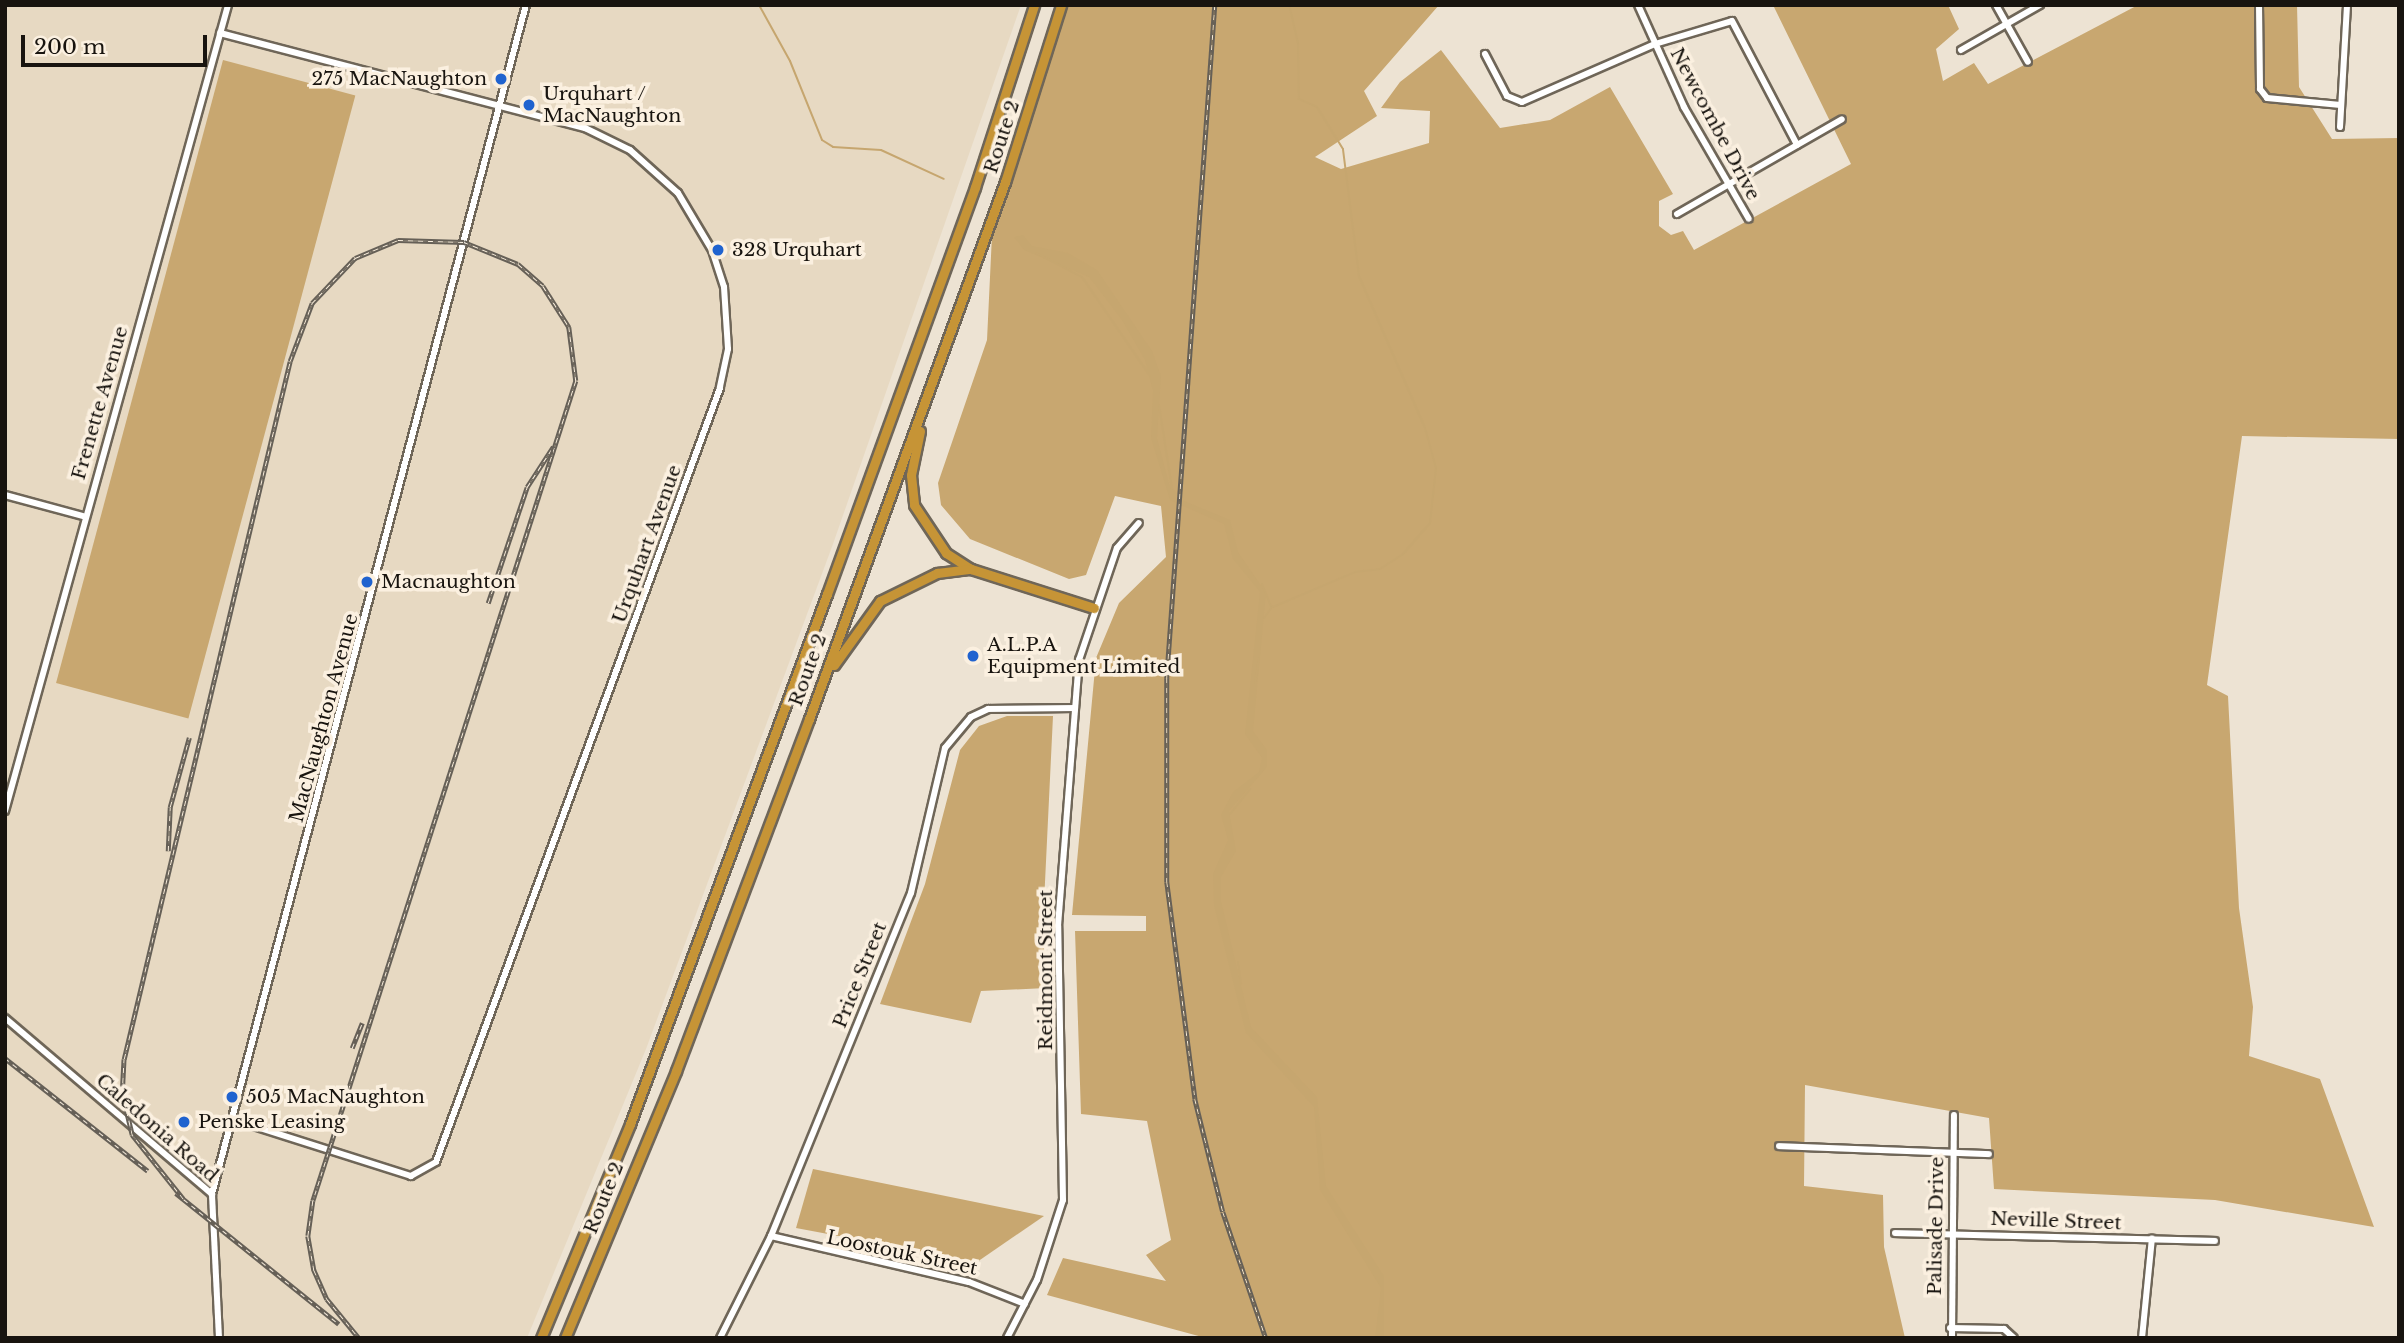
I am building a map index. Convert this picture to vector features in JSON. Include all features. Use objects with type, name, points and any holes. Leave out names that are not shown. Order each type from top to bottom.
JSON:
[{"type":"highway","name":"Route 2","points":[[541,1338],[635,1111],[827,594],[975,187],[1034,5]]},
{"type":"highway","name":"Route 2","points":[[565,1338],[681,1059],[809,719],[936,372],[1061,5]]},
{"type":"highway","points":[[936,372],[911,475],[914,505],[928,535],[971,569],[1094,608]]},
{"type":"highway","points":[[809,719],[836,660],[880,601],[924,578],[971,569]]},
{"type":"street","name":"Frenette Avenue","points":[[5,811],[83,516],[228,5]]},
{"type":"street","name":"MacNaughton Avenue","points":[[212,1194],[234,1120],[526,5]]},
{"type":"street","name":"Newcombe Drive","points":[[1638,5],[1655,44],[1728,185],[1749,219]]},
{"type":"street","points":[[1996,5],[2028,62]]},
{"type":"street","points":[[1961,50],[2040,5]]},
{"type":"street","points":[[2259,5],[2260,89],[2267,98],[2341,105]]},
{"type":"street","points":[[2340,127],[2347,5]]},
{"type":"street","points":[[1485,54],[1507,96],[1522,102],[1655,44],[1720,20],[1737,24],[1797,145]]},
{"type":"street","name":"Urquhart Avenue","points":[[220,33],[585,128],[630,150],[678,193],[712,250],[724,287],[728,349],[720,388],[436,1162],[411,1176],[234,1120]]},
{"type":"street","points":[[1677,214],[1842,119]]},
{"type":"street","points":[[5,495],[83,516]]},
{"type":"street","name":"Reidmont Street","points":[[1007,1338],[1054,1239],[1066,1162],[1058,926],[1073,708],[1094,608],[1117,548],[1139,523]]},
{"type":"street","name":"Price Street","points":[[720,1338],[771,1236],[911,893],[945,748],[971,717],[988,709],[1073,708]]},
{"type":"street","name":"Caledonia Road","points":[[5,1018],[212,1194],[219,1338]]},
{"type":"street","name":"Palisade Drive","points":[[1952,1338],[1950,1233],[1954,1115]]},
{"type":"street","points":[[1779,1146],[1989,1154]]},
{"type":"street","name":"Neville Street","points":[[1895,1233],[2215,1241]]},
{"type":"street","name":"Loostouk Street","points":[[771,1236],[968,1282],[1025,1304]]},
{"type":"street","points":[[2143,1338],[2152,1238]]},
{"type":"street","points":[[1950,1328],[2004,1329],[2014,1338]]},
{"type":"shaded area","points":[[5,5],[1021,5],[833,544],[646,1049],[527,1338],[5,1338]]},
{"type":"shaded area","points":[[1068,5],[1439,5],[1364,91],[1377,116],[1315,157],[1341,169],[1429,143],[1430,111],[1381,108],[1400,82],[1441,50],[1500,128],[1550,120],[1610,87],[1673,194],[1659,201],[1659,226],[1671,235],[1683,231],[1694,250],[1851,164],[1773,5],[1948,5],[1959,29],[1936,49],[1943,81],[1974,63],[1988,84],[2138,5],[2297,5],[2299,87],[2332,139],[2399,138],[2399,439],[2242,436],[2207,685],[2228,696],[2239,908],[2253,1007],[2249,1056],[2320,1079],[2374,1227],[2215,1200],[1994,1189],[1989,1118],[1805,1085],[1804,1186],[1883,1195],[1884,1247],[1905,1338],[1206,1338],[1047,1295],[1063,1258],[1166,1281],[1146,1255],[1171,1240],[1147,1121],[1081,1114],[1075,931],[1146,931],[1146,916],[1072,915],[1096,658],[1119,603],[1166,557],[1161,506],[1115,496],[1086,575],[1069,579],[970,539],[941,505],[938,483],[987,340],[992,235]]},
{"type":"shaded area","points":[[223,60],[355,95],[188,718],[56,683]]},
{"type":"shaded area","points":[[1023,235],[1032,246],[1068,253],[1097,270],[1152,351],[1161,376],[1157,438],[1169,484],[1184,501],[1230,520],[1238,552],[1266,593],[1253,731],[1267,750],[1267,767],[1229,811],[1236,851],[1221,877],[1221,901],[1251,1027],[1317,1097],[1326,1186],[1384,1276],[1384,1338],[1375,1338],[1381,1288],[1320,1190],[1314,1107],[1246,1033],[1214,905],[1213,874],[1228,840],[1221,815],[1233,792],[1259,772],[1262,758],[1245,734],[1260,592],[1233,559],[1224,524],[1170,500],[1151,438],[1153,391],[1145,360],[1122,320],[1089,277],[1024,250],[1014,237]]},
{"type":"shaded area","points":[[1007,716],[1053,716],[1043,924],[1046,988],[981,991],[971,1023],[880,1004],[925,884],[960,750],[979,726]]},
{"type":"shaded area","points":[[813,1169],[1044,1216],[977,1262],[796,1228]]},
{"type":"waterway","points":[[759,5],[790,61],[822,140],[833,147],[881,150],[944,179]]},
{"type":"waterway","points":[[1273,607],[1355,572],[1380,569],[1403,554],[1430,523],[1436,468],[1425,428],[1359,276],[1343,149],[1317,107],[1299,99],[1298,43],[1289,5]]},
{"type":"waterway","points":[[1036,253],[1082,277],[1150,376]]},
{"type":"waterway","points":[[1159,405],[1172,489]]},
{"type":"waterway","points":[[1262,584],[1271,606]]},
{"type":"waterway","points":[[1264,618],[1272,607]]},
{"type":"waterway","points":[[1255,683],[1259,658]]},
{"type":"waterway","points":[[1230,814],[1250,789]]},
{"type":"waterway","points":[[1238,962],[1241,984]]},
{"type":"railway","points":[[1215,5],[1167,678],[1167,882],[1195,1099],[1223,1212],[1266,1338]]},
{"type":"railway","points":[[183,1199],[132,1135],[122,1093],[124,1059],[290,361],[312,303],[355,258],[398,240],[464,242],[518,264],[543,286],[569,327],[576,381],[313,1201],[308,1236],[314,1270],[327,1299],[359,1338]]},
{"type":"railway","points":[[488,603],[527,487],[553,447]]},
{"type":"railway","points":[[168,851],[170,807],[189,738]]},
{"type":"railway","points":[[352,1048],[362,1023]]},
{"type":"railway","points":[[5,1058],[148,1171]]},
{"type":"railway","points":[[176,1193],[339,1324]]},
{"type":"place","name":"275 MacNaughton","points":[[501,79]]},
{"type":"place","name":"Urquhart / MacNaughton","points":[[529,105]]},
{"type":"place","name":"328 Urquhart","points":[[718,250]]},
{"type":"place","name":"Macnaughton","points":[[367,582]]},
{"type":"place","name":"A.L.P.A Equipment Limited","points":[[973,656]]},
{"type":"place","name":"505 MacNaughton","points":[[232,1097]]},
{"type":"place","name":"Penske Leasing","points":[[184,1122]]}]
